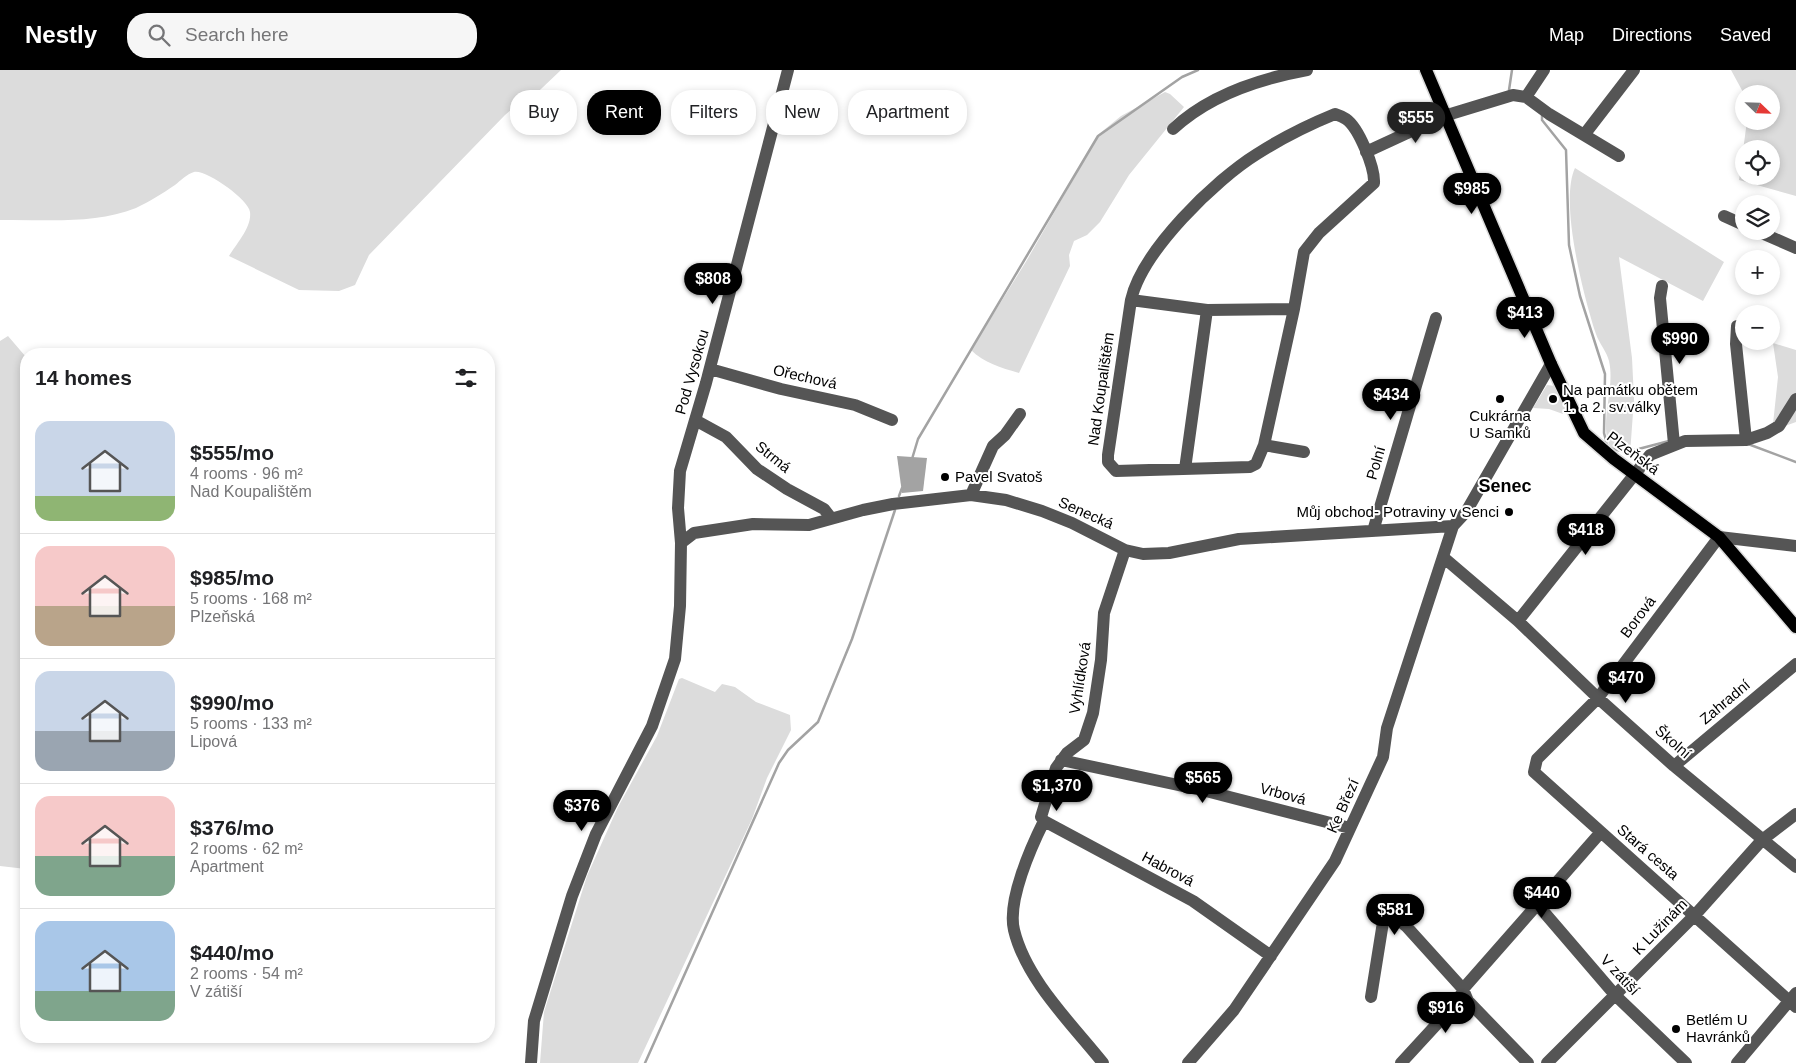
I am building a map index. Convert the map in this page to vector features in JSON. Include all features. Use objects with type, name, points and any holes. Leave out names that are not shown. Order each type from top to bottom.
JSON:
[{"type":"main road","name":"Plzeňská","points":[[1426,70],[1551,364],[1584,433],[1592,442],[1719,537],[1796,627]]},
{"type":"street","name":"Pod Vysokou","points":[[531,1063],[534,1021],[572,896],[596,834],[652,726],[675,659],[680,606],[681,543],[678,508],[680,471],[710,369],[788,70]]},
{"type":"street","points":[[1173,129],[1199,107],[1227,93],[1306,70]]},
{"type":"street","points":[[1526,97],[1544,70]]},
{"type":"street","points":[[1584,135],[1634,70]]},
{"type":"street","points":[[1366,152],[1444,116],[1500,97],[1513,95],[1526,97],[1549,114],[1619,156]]},
{"type":"street","name":"Nad Koupalištěm","points":[[1335,114],[1346,119],[1356,131],[1375,174],[1374,183],[1319,233],[1304,252],[1294,309],[1260,460],[1250,467],[1116,471],[1108,462],[1131,300],[1134,288],[1148,262],[1177,224],[1216,186],[1255,155],[1302,128],[1335,114]]},
{"type":"street","points":[[1724,216],[1735,221]]},
{"type":"street","points":[[1778,240],[1796,248]]},
{"type":"street","points":[[1662,286],[1660,298],[1674,444]]},
{"type":"street","points":[[1131,300],[1207,310],[1294,309]]},
{"type":"street","points":[[1185,469],[1207,310]]},
{"type":"street","name":"Polní","points":[[1373,531],[1436,318]]},
{"type":"street","points":[[1737,350],[1746,440]]},
{"type":"street","points":[[1453,526],[1466,512],[1551,364]]},
{"type":"street","name":"Ořechová","points":[[710,369],[780,389],[855,405],[892,420]]},
{"type":"street","points":[[1518,621],[1633,473],[1650,455],[1674,444],[1691,440],[1746,440],[1779,426],[1796,399]]},
{"type":"street","points":[[972,495],[993,446],[1005,435],[1020,414]]},
{"type":"street","name":"Strmá","points":[[695,420],[726,437],[757,468],[787,489],[824,509],[831,518]]},
{"type":"street","points":[[1264,445],[1304,452]]},
{"type":"street","name":"Senecká","points":[[681,543],[694,533],[753,524],[809,525],[893,504],[972,495],[1006,500],[1042,512],[1072,523],[1125,550],[1143,554],[1169,553],[1239,539],[1453,526]]},
{"type":"street","name":"Ke Březí","points":[[1188,1063],[1234,1010],[1335,860],[1383,757],[1387,728],[1453,526]]},
{"type":"street","points":[[1719,537],[1796,546]]},
{"type":"street","name":"Borová","points":[[1545,782],[1534,772],[1537,759],[1598,698],[1719,537]]},
{"type":"street","name":"Vyhlídková","points":[[1103,1063],[1034,977],[1014,929],[1015,901],[1028,851],[1044,821],[1041,817],[1061,760],[1084,740],[1093,713],[1101,660],[1104,612],[1125,550]]},
{"type":"street","name":"Školní","points":[[1443,557],[1518,621],[1598,698],[1674,766],[1796,867]]},
{"type":"street","name":"Zahradní","points":[[1674,766],[1796,664]]},
{"type":"street","name":"Vrbová","points":[[1061,760],[1206,791],[1350,828]]},
{"type":"street","name":"Stará cesta","points":[[1545,782],[1794,1000]]},
{"type":"street","name":"K Lužinám","points":[[1547,1063],[1695,915],[1762,840],[1796,814]]},
{"type":"street","name":"Habrová","points":[[1044,821],[1193,901],[1271,956]]},
{"type":"street","points":[[1401,1063],[1459,1000],[1463,988],[1600,832]]},
{"type":"street","name":"V zátiší","points":[[1537,904],[1616,996],[1686,1063]]},
{"type":"street","points":[[1371,997],[1384,916],[1389,912],[1406,926],[1463,988],[1468,1001],[1528,1063]]},
{"type":"street","points":[[1737,1063],[1794,1000]]},
{"type":"shaded area","points":[[0,70],[561,70],[540,90],[510,90],[510,111],[369,255],[355,285],[339,291],[299,290],[229,256],[249,224],[250,212],[243,200],[235,193],[217,180],[200,172],[191,173],[151,200],[136,208],[120,213],[103,217],[69,220],[0,220]]},
{"type":"shaded area","points":[[1731,70],[1796,70],[1796,196],[1757,185],[1780,185],[1780,140],[1744,140],[1746,130],[1780,130],[1780,85],[1739,85]]},
{"type":"shaded area","points":[[1165,92],[1170,94],[1184,107],[1129,175],[1100,222],[1087,235],[1074,241],[1069,255],[1070,266],[1019,373],[976,355],[971,350],[1027,260],[1099,134],[1121,116]]},
{"type":"shaded area","points":[[1575,168],[1724,262],[1703,301],[1619,257],[1632,358],[1634,399],[1630,454],[1620,452],[1609,445],[1606,432],[1610,381],[1609,361],[1597,337],[1591,318],[1575,250],[1570,203],[1571,183]]},
{"type":"shaded area","points":[[8,336],[20,350],[20,868],[0,866],[0,341]]},
{"type":"shaded area","points":[[1780,345],[1796,350],[1796,422],[1785,426],[1773,424],[1778,377],[1774,350],[1780,350]]},
{"type":"shaded area","points":[[1547,385],[1555,386],[1566,406],[1563,414],[1549,409],[1533,408]]},
{"type":"shaded area","points":[[897,456],[927,458],[923,491],[902,493]]},
{"type":"shaded area","points":[[682,678],[715,692],[722,684],[735,687],[756,702],[790,715],[791,730],[767,778],[752,819],[638,1063],[540,1063],[544,1012],[587,876],[618,807],[657,736],[679,679]]},
{"type":"waterway","points":[[912,459],[918,439],[1098,136],[1182,77],[1198,70]]},
{"type":"waterway","points":[[1511,92],[1509,90],[1512,70]]},
{"type":"waterway","points":[[1542,115],[1542,120],[1566,150],[1569,245],[1580,296],[1605,374],[1604,433],[1608,448],[1627,452],[1669,441]]},
{"type":"waterway","points":[[1748,444],[1796,462]]},
{"type":"waterway","points":[[899,496],[902,488]]},
{"type":"waterway","points":[[645,1063],[779,763],[788,750],[818,722],[852,639],[895,510]]},
{"type":"place","name":"Cukrárna U Samků","points":[[1500,399]]},
{"type":"place","name":"Na památku obětem 1. a 2. sv.války","points":[[1553,399]]},
{"type":"place","name":"Pavel Svatoš","points":[[945,477]]},
{"type":"place","name":"Můj obchod- Potraviny v Senci","points":[[1509,512]]},
{"type":"place","name":"Betlém U Havránků","points":[[1676,1029]]},
{"type":"district","name":"Senec","points":[[1505,486]]}]
